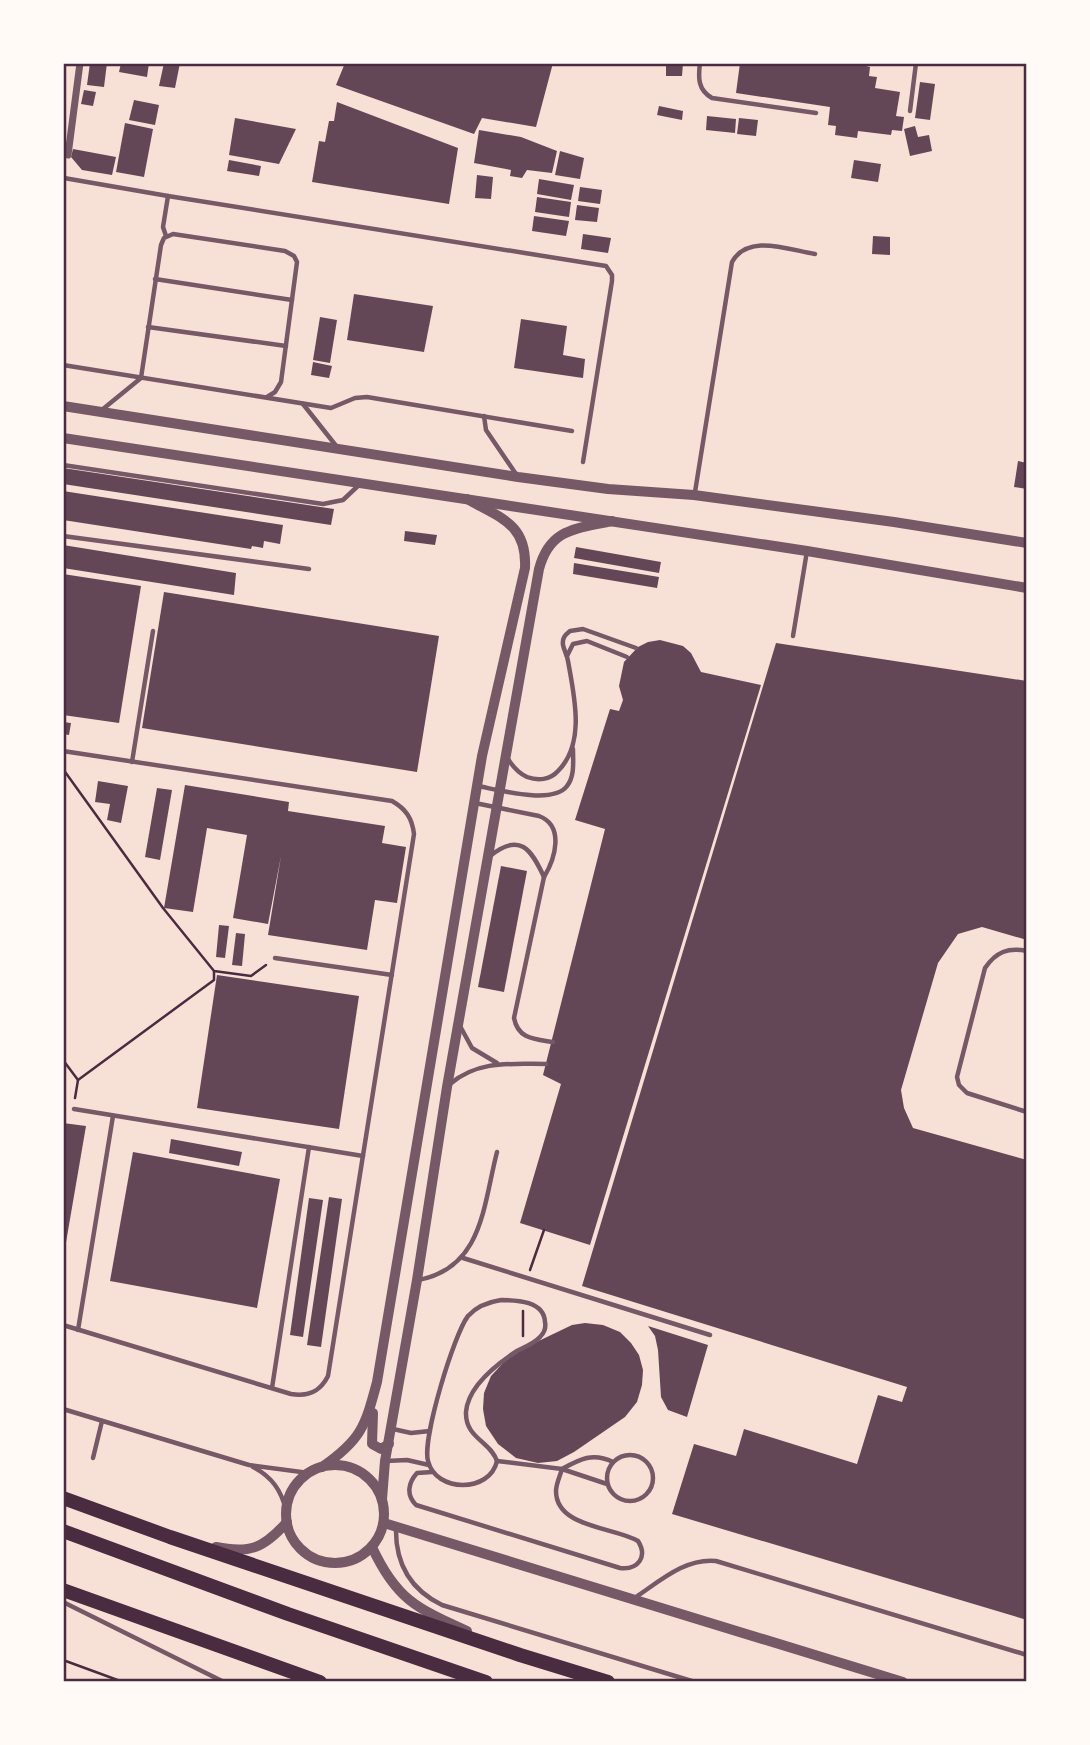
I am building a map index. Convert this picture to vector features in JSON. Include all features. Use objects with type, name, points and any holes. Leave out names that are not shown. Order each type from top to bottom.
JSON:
[{"type":"main road","points":[[63,1498],[170,1537],[608,1682]]},
{"type":"main road","points":[[63,1531],[288,1614],[486,1682]]},
{"type":"main road","points":[[63,1590],[320,1682]]},
{"type":"street","points":[[68,155],[80,63]]},
{"type":"street","points":[[63,406],[518,477],[694,495],[1027,543]]},
{"type":"street","points":[[63,438],[807,551],[1027,588]]},
{"type":"street","points":[[389,1444],[384,1448],[377,1448],[371,1441],[377,1382],[477,786],[526,554],[520,534],[513,525],[467,499]]},
{"type":"street","points":[[377,1382],[364,1426],[349,1447],[309,1473],[297,1483],[290,1496],[286,1510],[292,1537],[301,1550],[322,1561],[345,1562],[360,1557],[372,1547],[384,1523],[382,1499],[385,1461],[458,1021],[543,554],[548,545],[564,533],[612,521]]},
{"type":"street","points":[[322,1467],[336,1465],[362,1473],[372,1482],[382,1499]]},
{"type":"street","points":[[170,1537],[228,1549],[249,1550],[268,1542],[287,1522]]},
{"type":"street","points":[[384,1523],[904,1682]]},
{"type":"street","points":[[372,1547],[394,1587],[408,1600],[426,1613],[520,1655]]},
{"type":"lane","points":[[700,63],[699,82],[703,92],[712,98],[816,113]]},
{"type":"lane","points":[[910,111],[916,63]]},
{"type":"lane","points":[[64,178],[606,266],[612,275],[612,281],[583,462]]},
{"type":"lane","points":[[166,236],[163,227],[168,197]]},
{"type":"lane","points":[[99,412],[141,378],[160,245],[166,236],[177,234],[291,253],[297,262],[281,382],[266,398]]},
{"type":"lane","points":[[694,495],[732,262],[744,248],[756,245],[815,254]]},
{"type":"lane","points":[[155,279],[292,300]]},
{"type":"lane","points":[[148,327],[286,346]]},
{"type":"lane","points":[[63,365],[331,408],[355,398],[367,397],[572,431]]},
{"type":"lane","points":[[303,404],[339,448]]},
{"type":"lane","points":[[485,416],[486,430],[518,477]]},
{"type":"lane","points":[[63,465],[323,504],[343,500],[362,483]]},
{"type":"lane","points":[[63,536],[309,569]]},
{"type":"lane","points":[[793,636],[807,551]]},
{"type":"lane","points":[[477,786],[540,796],[552,796],[561,792],[571,779],[575,719],[564,639],[574,629],[583,629],[636,648]]},
{"type":"lane","points":[[132,762],[153,631]]},
{"type":"lane","points":[[567,657],[573,644],[582,640],[627,657]]},
{"type":"lane","points":[[505,755],[518,773],[534,779],[544,779],[559,770],[573,748]]},
{"type":"lane","points":[[63,751],[392,801],[402,807],[413,824],[414,834],[328,1376],[318,1390],[310,1394],[291,1394],[63,1325]]},
{"type":"lane","points":[[474,803],[539,816],[551,824],[555,838],[551,865],[544,877],[514,1018],[521,1034],[553,1042]]},
{"type":"lane","points":[[487,859],[500,848],[510,844],[522,845],[531,851],[544,877]]},
{"type":"lane","points":[[1027,951],[1016,948],[1002,951],[993,957],[985,968],[957,1077],[958,1085],[967,1093],[1027,1112]]},
{"type":"lane","points":[[275,958],[392,975]]},
{"type":"lane","points":[[458,1021],[472,1048],[498,1064]]},
{"type":"lane","points":[[447,1087],[470,1070],[498,1064],[546,1064]]},
{"type":"lane","points":[[74,1109],[363,1156]]},
{"type":"lane","points":[[78,1330],[113,1116]]},
{"type":"lane","points":[[272,1388],[309,1147]]},
{"type":"lane","points":[[417,1280],[445,1271],[463,1258],[477,1230],[497,1152]]},
{"type":"lane","points":[[463,1258],[710,1335]]},
{"type":"lane","points":[[432,1472],[426,1450],[458,1333],[475,1309],[492,1301],[511,1300],[533,1304],[545,1316],[543,1333],[492,1370],[468,1403],[466,1419],[472,1434],[495,1454],[498,1461],[495,1469],[486,1478],[473,1484],[451,1483],[432,1472],[417,1473],[411,1482],[409,1494],[416,1505],[620,1568],[635,1566],[643,1556],[638,1541],[578,1520],[558,1502],[556,1489],[562,1469],[587,1457],[600,1457],[613,1462]]},
{"type":"lane","points":[[63,1409],[249,1465],[309,1473]]},
{"type":"lane","points":[[93,1458],[102,1421]]},
{"type":"lane","points":[[392,1428],[411,1433],[430,1431]]},
{"type":"lane","points":[[498,1461],[562,1469],[607,1483],[616,1497],[628,1502],[640,1500],[652,1486],[651,1468],[642,1459],[631,1455],[613,1462],[609,1468],[607,1483]]},
{"type":"lane","points":[[385,1461],[407,1460],[429,1465]]},
{"type":"lane","points":[[249,1465],[274,1482],[282,1495],[286,1510]]},
{"type":"lane","points":[[396,1527],[397,1552],[405,1574],[421,1593],[431,1600],[695,1682]]},
{"type":"lane","points":[[633,1599],[687,1564],[716,1561],[1027,1655]]},
{"type":"lane","points":[[63,1602],[224,1682]]},
{"type":"path","points":[[63,769],[163,908],[214,971],[214,980],[78,1080]]},
{"type":"path","points":[[214,971],[251,976],[275,958]]},
{"type":"path","points":[[63,1060],[78,1080],[74,1109]]},
{"type":"path","points":[[63,1660],[123,1682]]},
{"type":"building","points":[[90,63],[107,63],[104,87],[87,85]]},
{"type":"building","points":[[121,63],[149,63],[147,77],[119,72]]},
{"type":"building","points":[[164,63],[180,63],[175,88],[159,86]]},
{"type":"building","points":[[345,63],[553,63],[536,127],[482,118],[474,134],[336,85]]},
{"type":"building","points":[[666,63],[683,63],[682,76],[666,76]]},
{"type":"building","points":[[740,63],[854,63],[870,67],[869,76],[877,77],[875,88],[900,92],[896,116],[904,117],[902,131],[892,130],[891,135],[858,131],[857,138],[835,135],[836,126],[828,125],[830,107],[736,93]]},
{"type":"building","points":[[920,82],[935,84],[930,120],[915,118]]},
{"type":"building","points":[[84,90],[96,92],[93,106],[81,104]]},
{"type":"building","points":[[134,100],[159,105],[155,125],[129,120]]},
{"type":"building","points":[[337,102],[458,148],[449,204],[312,182],[319,141],[325,142],[329,121],[334,121]]},
{"type":"building","points":[[659,106],[683,111],[682,120],[657,115]]},
{"type":"building","points":[[707,116],[736,119],[735,133],[706,130]]},
{"type":"building","points":[[235,118],[296,129],[279,164],[229,155]]},
{"type":"building","points":[[739,118],[758,120],[756,136],[737,134]]},
{"type":"building","points":[[125,123],[153,129],[144,177],[116,172]]},
{"type":"building","points":[[915,126],[918,137],[929,135],[932,151],[910,156],[904,129]]},
{"type":"building","points":[[479,130],[521,137],[557,151],[552,173],[527,170],[522,178],[510,176],[511,170],[474,163]]},
{"type":"building","points":[[73,149],[116,157],[112,175],[82,170],[71,157]]},
{"type":"building","points":[[560,151],[584,158],[580,179],[555,175]]},
{"type":"building","points":[[229,160],[261,166],[259,176],[227,171]]},
{"type":"building","points":[[854,160],[881,164],[878,182],[851,178]]},
{"type":"building","points":[[477,175],[493,177],[491,199],[475,198]]},
{"type":"building","points":[[539,179],[574,185],[571,200],[537,194]]},
{"type":"building","points":[[580,187],[602,190],[600,204],[578,201]]},
{"type":"building","points":[[537,197],[571,202],[569,217],[535,212]]},
{"type":"building","points":[[577,205],[599,208],[597,222],[575,220]]},
{"type":"building","points":[[534,216],[569,221],[566,236],[532,231]]},
{"type":"building","points":[[583,234],[611,238],[608,253],[581,249]]},
{"type":"building","points":[[873,236],[890,237],[890,255],[872,254]]},
{"type":"building","points":[[354,294],[433,306],[424,352],[347,340]]},
{"type":"building","points":[[320,317],[337,320],[330,363],[313,360]]},
{"type":"building","points":[[521,319],[567,326],[563,355],[585,359],[583,378],[514,368]]},
{"type":"building","points":[[313,362],[332,366],[329,378],[311,375]]},
{"type":"building","points":[[1018,461],[1027,463],[1027,489],[1014,487]]},
{"type":"building","points":[[63,468],[334,509],[331,525],[63,484]]},
{"type":"building","points":[[63,491],[283,525],[280,544],[264,541],[263,548],[252,546],[251,549],[63,520]]},
{"type":"building","points":[[405,531],[437,535],[435,545],[404,541]]},
{"type":"building","points":[[63,545],[236,573],[234,595],[63,568]]},
{"type":"building","points":[[576,547],[661,562],[659,573],[574,558]]},
{"type":"building","points":[[574,563],[659,577],[657,588],[573,574]]},
{"type":"building","points":[[63,574],[141,586],[119,723],[63,715]]},
{"type":"building","points":[[164,592],[439,636],[417,772],[142,728]]},
{"type":"building","points":[[660,640],[683,646],[691,653],[701,672],[761,685],[590,1245],[520,1223],[561,1084],[543,1075],[605,829],[575,820],[610,709],[619,711],[623,700],[619,686],[624,662],[638,647]]},
{"type":"building","points":[[776,643],[1027,681],[1027,940],[982,927],[958,934],[938,963],[901,1090],[904,1108],[913,1128],[1027,1160],[1027,1620],[672,1514],[694,1444],[736,1456],[744,1429],[857,1464],[878,1395],[902,1402],[907,1387],[582,1286]]},
{"type":"building","points":[[63,722],[71,723],[69,735],[63,734]]},
{"type":"building","points":[[98,781],[128,786],[121,823],[107,820],[110,804],[95,802]]},
{"type":"building","points":[[185,785],[289,802],[288,811],[385,826],[382,843],[406,847],[397,903],[375,900],[367,950],[268,935],[281,856],[268,924],[233,918],[247,835],[207,828],[193,912],[164,908]]},
{"type":"building","points":[[157,788],[172,790],[160,860],[145,857]]},
{"type":"building","points":[[501,866],[527,871],[504,992],[478,987]]},
{"type":"building","points":[[219,925],[229,926],[225,958],[216,957]]},
{"type":"building","points":[[236,933],[245,934],[242,966],[232,965]]},
{"type":"building","points":[[217,975],[359,996],[339,1129],[197,1108]]},
{"type":"building","points":[[63,1123],[86,1126],[64,1254],[63,1254]]},
{"type":"building","points":[[171,1139],[242,1152],[239,1166],[169,1153]]},
{"type":"building","points":[[133,1152],[280,1179],[257,1308],[110,1281]]},
{"type":"building","points":[[329,1197],[342,1199],[321,1347],[307,1345]]},
{"type":"building","points":[[309,1198],[323,1200],[303,1337],[290,1335]]},
{"type":"building","points":[[572,1325],[603,1325],[620,1332],[639,1355],[643,1370],[637,1402],[625,1417],[557,1461],[538,1463],[516,1458],[498,1444],[486,1426],[484,1393],[491,1376],[505,1361],[524,1348]]},
{"type":"building","points":[[648,1326],[708,1345],[687,1417],[668,1410],[661,1397],[658,1350],[655,1336]]}]
